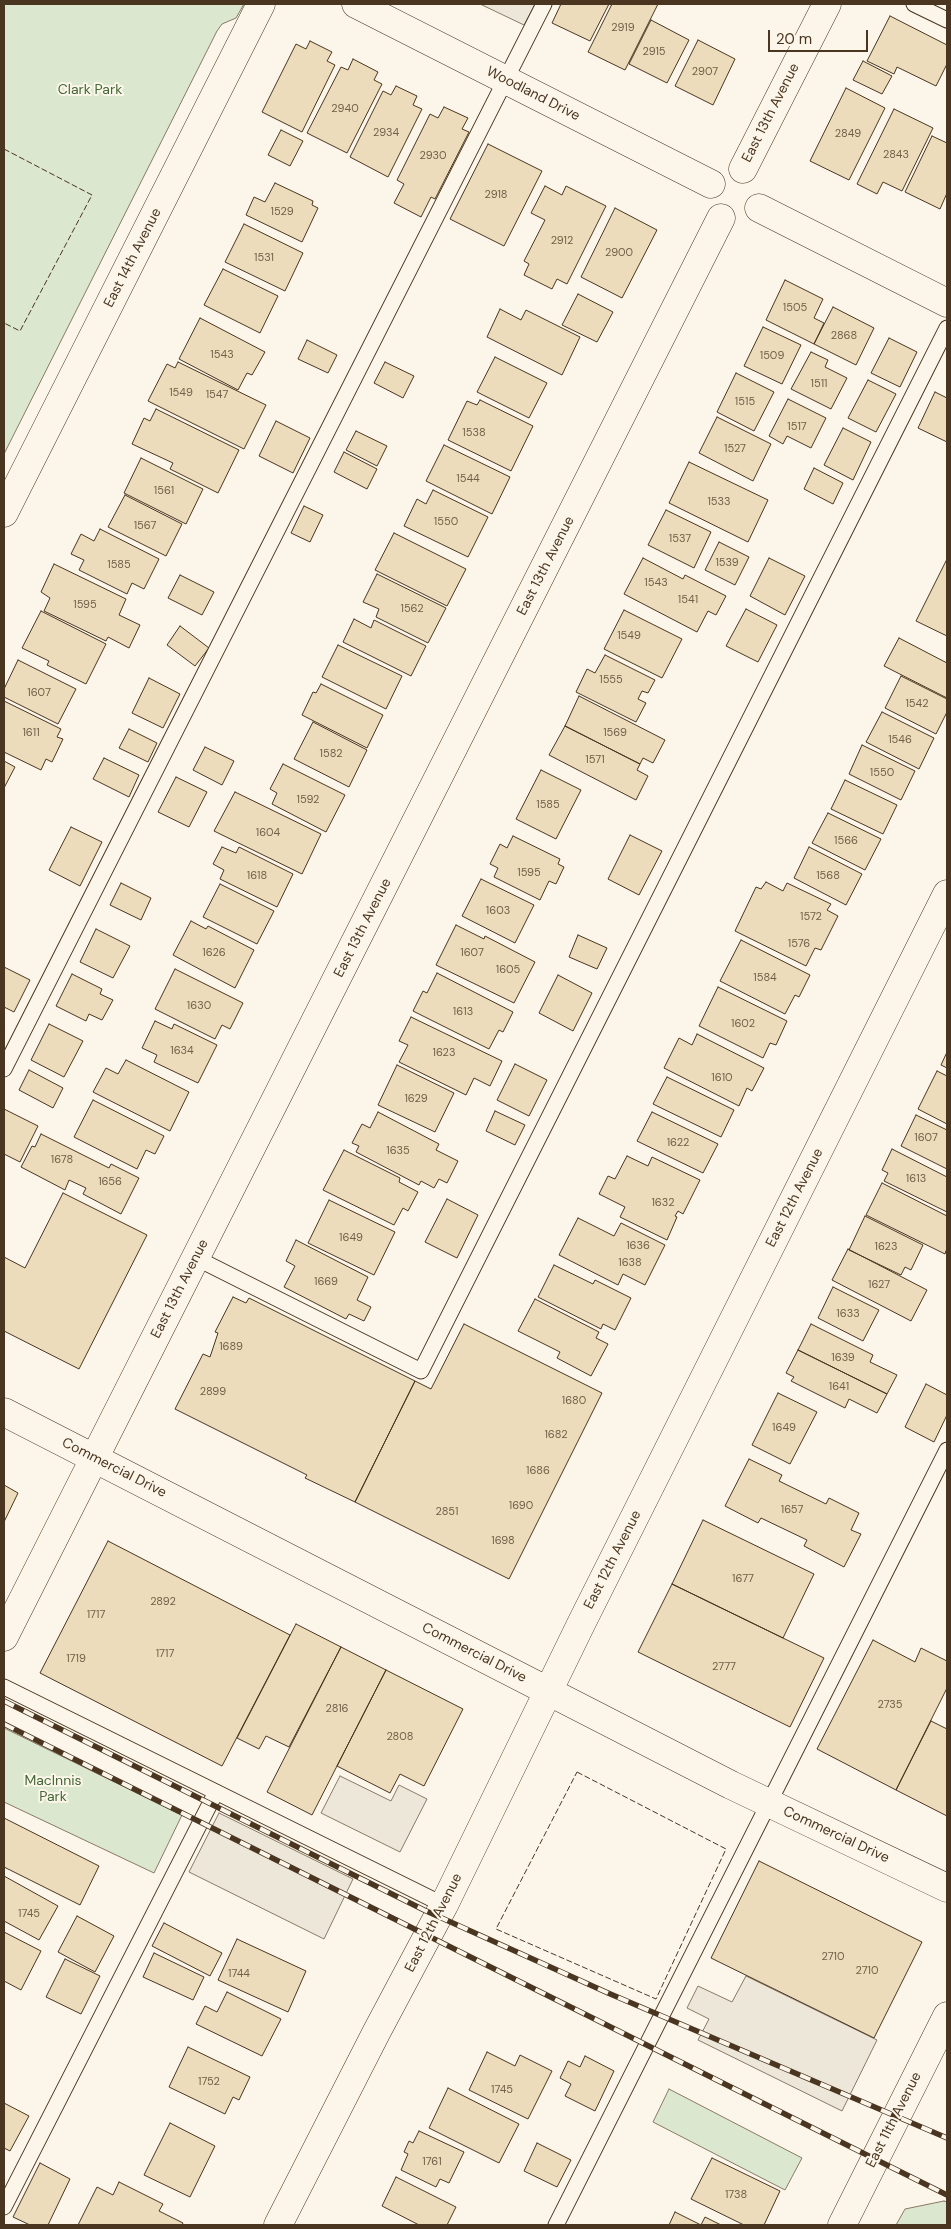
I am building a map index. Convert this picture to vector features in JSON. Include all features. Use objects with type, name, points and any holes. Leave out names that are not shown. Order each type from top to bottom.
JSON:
[{"type":"street","name":"East 14th Avenue","points":[[4,513],[261,4]]},
{"type":"street","name":"Woodland Drive","points":[[356,4],[711,184]]},
{"type":"street","name":"East 13th Avenue","points":[[743,169],[826,4]]},
{"type":"street","points":[[743,169],[755,176],[761,186],[762,197],[759,208],[752,216],[742,221],[731,222],[721,218],[714,212],[710,203],[711,184],[717,175],[726,170],[743,169]]},
{"type":"street","points":[[759,208],[947,303]]},
{"type":"street","name":"East 13th Avenue","points":[[4,1637],[721,218]]},
{"type":"street","name":"East 12th Avenue","points":[[278,2225],[444,1905],[549,1690],[947,894]]},
{"type":"street","name":"Commercial Drive","points":[[4,1412],[768,1803],[947,1888]]},
{"type":"street","name":"East 11th Avenue","points":[[842,2225],[947,2016]]},
{"type":"lane","points":[[4,1069],[544,4]]},
{"type":"lane","points":[[914,4],[947,20]]},
{"type":"lane","points":[[196,1258],[421,1371],[947,328]]},
{"type":"lane","points":[[556,2225],[947,1450]]},
{"type":"lane","points":[[4,1687],[444,1905]]},
{"type":"lane","points":[[4,2207],[216,1792]]},
{"type":"green space","name":"Clark Park","points":[[4,4],[244,4],[236,18],[222,24],[217,31],[4,454]]},
{"type":"green space","name":"MacInnis Park","points":[[4,1728],[182,1815],[154,1873],[4,1802]]},
{"type":"green space","points":[[669,2089],[802,2158],[785,2190],[653,2122]]},
{"type":"green space","points":[[947,2202],[947,2225],[896,2225],[905,2209]]},
{"type":"shaded area","points":[[480,4],[535,4],[524,25]]},
{"type":"shaded area","points":[[340,1776],[391,1801],[399,1785],[427,1799],[400,1852],[321,1813]]},
{"type":"shaded area","points":[[219,1813],[353,1879],[324,1939],[189,1872]]},
{"type":"shaded area","points":[[746,1976],[877,2040],[842,2111],[698,2040],[709,2019],[687,2008],[698,1986],[732,2002]]},
{"type":"building","points":[[561,4],[609,4],[590,41],[552,23]]},
{"type":"building","points":[[612,4],[658,4],[625,70],[588,52]]},
{"type":"building","points":[[890,16],[947,45],[947,64],[936,86],[897,67],[894,74],[867,61]]},
{"type":"building","points":[[651,20],[689,40],[667,83],[629,64]]},
{"type":"building","points":[[698,40],[735,59],[713,105],[675,86]]},
{"type":"building","points":[[310,41],[332,52],[327,61],[335,65],[302,132],[262,112],[296,44],[306,49]]},
{"type":"building","points":[[353,59],[378,72],[374,80],[382,84],[347,153],[307,133],[341,67],[348,70]]},
{"type":"building","points":[[863,61],[892,76],[882,94],[853,80]]},
{"type":"building","points":[[396,86],[417,96],[413,105],[422,109],[388,177],[350,157],[383,91],[391,95]]},
{"type":"building","points":[[846,88],[885,108],[849,180],[810,161]]},
{"type":"building","points":[[444,107],[468,118],[462,129],[469,132],[435,199],[431,197],[421,217],[394,203],[404,184],[397,180],[430,114],[438,118]]},
{"type":"building","points":[[894,109],[933,128],[902,191],[883,182],[877,194],[857,184]]},
{"type":"building","points":[[281,130],[303,141],[290,166],[268,155]]},
{"type":"building","points":[[932,136],[947,143],[947,193],[940,209],[905,192]]},
{"type":"building","points":[[488,144],[542,171],[504,246],[450,219]]},
{"type":"building","points":[[275,183],[313,201],[312,205],[318,208],[302,242],[246,215],[254,197],[265,202]]},
{"type":"building","points":[[545,186],[562,195],[566,186],[606,206],[567,284],[557,279],[552,289],[524,275],[529,264],[524,261],[545,220],[531,213]]},
{"type":"building","points":[[615,208],[657,230],[622,298],[581,277]]},
{"type":"building","points":[[244,224],[303,253],[285,291],[225,262]]},
{"type":"building","points":[[223,269],[278,296],[260,333],[204,305]]},
{"type":"building","points":[[785,280],[823,299],[814,318],[824,323],[814,344],[766,320]]},
{"type":"building","points":[[578,294],[613,312],[597,342],[562,325]]},
{"type":"building","points":[[833,307],[874,328],[856,365],[814,344]]},
{"type":"building","points":[[500,309],[521,320],[526,310],[580,337],[562,375],[487,337]]},
{"type":"building","points":[[200,318],[265,352],[252,375],[247,373],[238,390],[179,359]]},
{"type":"building","points":[[763,327],[801,345],[782,384],[744,366]]},
{"type":"building","points":[[889,338],[917,352],[900,387],[871,373]]},
{"type":"building","points":[[307,340],[337,355],[328,373],[298,359]]},
{"type":"building","points":[[811,352],[828,360],[825,367],[847,378],[831,409],[791,389]]},
{"type":"building","points":[[495,357],[547,383],[529,418],[477,392]]},
{"type":"building","points":[[178,362],[266,405],[244,449],[148,401],[167,364],[175,368]]},
{"type":"building","points":[[385,362],[414,376],[403,398],[374,383]]},
{"type":"building","points":[[736,373],[774,392],[754,431],[717,412]]},
{"type":"building","points":[[868,380],[896,394],[876,432],[848,418]]},
{"type":"building","points":[[935,392],[947,398],[947,442],[918,428]]},
{"type":"building","points":[[788,399],[826,418],[811,448],[787,436],[783,444],[769,436]]},
{"type":"building","points":[[480,400],[533,426],[511,471],[448,440],[467,401],[477,405]]},
{"type":"building","points":[[156,409],[239,450],[218,493],[170,469],[173,463],[132,444],[144,418],[150,421]]},
{"type":"building","points":[[717,417],[771,444],[753,481],[699,453]]},
{"type":"building","points":[[276,421],[310,438],[293,473],[259,456]]},
{"type":"building","points":[[843,428],[871,442],[853,480],[824,465]]},
{"type":"building","points":[[356,431],[387,446],[377,466],[346,450]]},
{"type":"building","points":[[444,445],[510,477],[492,514],[426,481]]},
{"type":"building","points":[[344,452],[377,469],[367,489],[334,472]]},
{"type":"building","points":[[141,458],[203,489],[186,524],[124,493]]},
{"type":"building","points":[[689,462],[768,500],[748,542],[669,503]]},
{"type":"building","points":[[814,468],[843,483],[833,504],[804,489]]},
{"type":"building","points":[[433,490],[488,517],[468,557],[404,526],[417,499],[426,504]]},
{"type":"building","points":[[125,495],[182,524],[166,556],[108,527]]},
{"type":"building","points":[[304,506],[323,515],[310,542],[291,533]]},
{"type":"building","points":[[666,510],[711,532],[694,568],[648,545]]},
{"type":"building","points":[[100,529],[159,559],[144,589],[132,583],[127,594],[79,570],[84,560],[71,554],[81,534],[94,541]]},
{"type":"building","points":[[394,533],[466,569],[447,606],[375,570]]},
{"type":"building","points":[[719,542],[749,557],[735,585],[705,570]]},
{"type":"building","points":[[643,558],[683,579],[685,575],[726,596],[716,615],[708,611],[697,632],[624,594]]},
{"type":"building","points":[[769,558],[805,576],[785,615],[750,596]]},
{"type":"building","points":[[947,559],[947,636],[916,621]]},
{"type":"building","points":[[54,564],[126,599],[119,615],[140,625],[129,648],[108,637],[106,641],[44,611],[50,598],[41,592]]},
{"type":"building","points":[[377,574],[446,608],[428,643],[376,617],[379,609],[363,602]]},
{"type":"building","points":[[180,575],[214,592],[202,615],[168,598]]},
{"type":"building","points":[[746,609],[777,625],[758,662],[726,646]]},
{"type":"building","points":[[624,610],[682,639],[662,678],[604,649]]},
{"type":"building","points":[[41,611],[106,644],[86,684],[47,665],[49,661],[22,648]]},
{"type":"building","points":[[354,619],[371,628],[374,620],[426,646],[411,676],[343,642]]},
{"type":"building","points":[[180,626],[209,648],[195,666],[167,645]]},
{"type":"building","points":[[899,638],[947,663],[947,698],[884,666]]},
{"type":"building","points":[[338,645],[402,676],[386,709],[322,677]]},
{"type":"building","points":[[605,655],[655,680],[648,693],[642,691],[638,699],[646,703],[636,722],[576,692],[587,669],[595,673]]},
{"type":"building","points":[[18,660],[76,689],[58,724],[4,697],[4,689]]},
{"type":"building","points":[[901,676],[947,699],[947,712],[936,734],[885,708]]},
{"type":"building","points":[[149,678],[180,694],[163,728],[132,713]]},
{"type":"building","points":[[321,684],[383,715],[367,748],[302,715],[313,692],[316,693]]},
{"type":"building","points":[[579,696],[665,740],[653,763],[643,758],[640,764],[565,726]]},
{"type":"building","points":[[4,701],[61,729],[57,737],[63,739],[52,762],[46,759],[41,770],[4,752]]},
{"type":"building","points":[[882,712],[934,738],[919,769],[866,742]]},
{"type":"building","points":[[313,722],[367,750],[349,787],[294,759]]},
{"type":"building","points":[[565,726],[640,764],[637,770],[648,776],[636,800],[549,755]]},
{"type":"building","points":[[129,729],[157,743],[148,762],[119,748]]},
{"type":"building","points":[[862,745],[915,771],[901,800],[849,774]]},
{"type":"building","points":[[205,747],[234,761],[222,785],[193,770]]},
{"type":"building","points":[[104,758],[139,775],[129,797],[93,779]]},
{"type":"building","points":[[4,761],[15,767],[4,788]]},
{"type":"building","points":[[283,764],[345,795],[326,832],[272,804],[277,793],[270,789]]},
{"type":"building","points":[[541,770],[581,790],[556,839],[516,819]]},
{"type":"building","points":[[176,777],[207,792],[189,827],[158,812]]},
{"type":"building","points":[[845,780],[897,805],[883,834],[831,809]]},
{"type":"building","points":[[235,792],[321,834],[302,874],[214,831]]},
{"type":"building","points":[[828,813],[881,839],[865,870],[812,843]]},
{"type":"building","points":[[71,827],[102,842],[80,886],[49,870]]},
{"type":"building","points":[[630,835],[662,851],[639,895],[608,879]]},
{"type":"building","points":[[513,836],[560,859],[558,864],[564,867],[556,884],[549,881],[540,900],[494,877],[498,868],[490,864],[500,844],[507,848]]},
{"type":"building","points":[[222,847],[236,853],[239,847],[293,874],[277,907],[220,879],[224,870],[213,864]]},
{"type":"building","points":[[809,847],[862,874],[846,905],[794,878]]},
{"type":"building","points":[[481,879],[534,905],[515,943],[462,916]]},
{"type":"building","points":[[766,882],[783,891],[787,883],[831,904],[827,910],[838,916],[821,950],[815,948],[806,966],[735,931],[756,887],[761,889]]},
{"type":"building","points":[[121,883],[151,898],[141,920],[110,905]]},
{"type":"building","points":[[220,884],[274,911],[257,944],[203,917]]},
{"type":"building","points":[[191,921],[206,929],[208,926],[254,950],[235,988],[173,955]]},
{"type":"building","points":[[456,925],[484,939],[485,936],[535,962],[514,1003],[436,965]]},
{"type":"building","points":[[96,929],[130,946],[113,978],[80,962]]},
{"type":"building","points":[[578,935],[607,948],[597,969],[569,957]]},
{"type":"building","points":[[741,940],[810,975],[799,997],[795,995],[785,1014],[720,981]]},
{"type":"building","points":[[4,967],[30,980],[14,1012],[4,1007]]},
{"type":"building","points":[[175,969],[243,1003],[230,1029],[222,1025],[215,1039],[155,1009]]},
{"type":"building","points":[[437,973],[513,1012],[503,1032],[499,1030],[489,1049],[413,1011],[423,991],[427,993]]},
{"type":"building","points":[[72,974],[102,989],[100,994],[113,1000],[102,1020],[89,1014],[86,1021],[56,1006]]},
{"type":"building","points":[[558,975],[592,993],[573,1031],[539,1013]]},
{"type":"building","points":[[718,987],[787,1021],[776,1045],[770,1043],[763,1058],[699,1026]]},
{"type":"building","points":[[411,1017],[502,1061],[490,1086],[474,1078],[466,1095],[399,1062],[408,1045],[399,1041]]},
{"type":"building","points":[[155,1021],[172,1029],[174,1024],[217,1045],[198,1083],[154,1062],[157,1055],[142,1048]]},
{"type":"building","points":[[49,1024],[83,1041],[64,1077],[31,1060]]},
{"type":"building","points":[[697,1034],[764,1068],[752,1091],[747,1088],[739,1106],[664,1068],[679,1038],[692,1045]]},
{"type":"building","points":[[947,1052],[947,1068],[941,1065]]},
{"type":"building","points":[[126,1060],[189,1092],[170,1131],[93,1092],[106,1068],[118,1074]]},
{"type":"building","points":[[515,1064],[547,1080],[529,1116],[497,1100]]},
{"type":"building","points":[[397,1065],[454,1093],[435,1132],[378,1105]]},
{"type":"building","points":[[29,1070],[63,1088],[53,1108],[19,1090]]},
{"type":"building","points":[[937,1071],[947,1076],[947,1124],[918,1109]]},
{"type":"building","points":[[667,1077],[734,1110],[721,1137],[653,1104]]},
{"type":"building","points":[[93,1100],[164,1136],[155,1154],[146,1150],[137,1169],[74,1137]]},
{"type":"building","points":[[4,1109],[38,1126],[20,1162],[4,1154]]},
{"type":"building","points":[[495,1111],[525,1125],[515,1145],[486,1131]]},
{"type":"building","points":[[378,1112],[439,1144],[436,1150],[458,1161],[447,1183],[439,1179],[434,1188],[421,1181],[419,1185],[356,1152],[359,1146],[352,1143],[362,1124],[370,1128]]},
{"type":"building","points":[[652,1112],[718,1144],[703,1173],[637,1141]]},
{"type":"building","points":[[916,1115],[947,1130],[947,1169],[901,1146]]},
{"type":"building","points":[[41,1134],[109,1168],[111,1164],[139,1178],[121,1214],[83,1194],[86,1188],[69,1180],[65,1190],[21,1167],[32,1146],[35,1147]]},
{"type":"building","points":[[892,1149],[947,1177],[947,1212],[884,1181],[888,1173],[882,1170]]},
{"type":"building","points":[[344,1150],[400,1178],[399,1182],[418,1192],[408,1211],[403,1208],[394,1225],[323,1190]]},
{"type":"building","points":[[627,1156],[648,1166],[652,1157],[700,1180],[683,1214],[678,1211],[675,1216],[677,1217],[667,1240],[620,1217],[625,1207],[599,1194],[608,1176],[615,1179]]},
{"type":"building","points":[[882,1183],[947,1216],[947,1248],[945,1254],[866,1215]]},
{"type":"building","points":[[63,1193],[147,1235],[79,1369],[4,1331],[4,1257],[25,1268]]},
{"type":"building","points":[[447,1199],[478,1215],[457,1258],[425,1242]]},
{"type":"building","points":[[329,1200],[395,1232],[374,1275],[308,1243]]},
{"type":"building","points":[[865,1216],[923,1245],[911,1270],[905,1267],[901,1275],[849,1250]]},
{"type":"building","points":[[578,1218],[614,1236],[621,1223],[665,1245],[645,1285],[623,1274],[618,1285],[559,1255]]},
{"type":"building","points":[[296,1240],[368,1277],[357,1300],[371,1307],[364,1321],[349,1314],[346,1319],[284,1287],[295,1266],[286,1261]]},
{"type":"building","points":[[848,1249],[927,1290],[911,1321],[832,1280]]},
{"type":"building","points":[[554,1265],[593,1284],[595,1280],[631,1298],[615,1330],[603,1324],[601,1329],[538,1297]]},
{"type":"building","points":[[833,1287],[879,1310],[863,1341],[818,1318]]},
{"type":"building","points":[[233,1297],[246,1303],[249,1298],[415,1381],[355,1502],[305,1478],[307,1475],[175,1409],[203,1354],[210,1357],[218,1333],[215,1332]]},
{"type":"building","points":[[535,1299],[599,1332],[596,1338],[608,1344],[591,1376],[557,1358],[560,1352],[518,1331]]},
{"type":"building","points":[[464,1324],[602,1393],[509,1579],[355,1502],[415,1381],[431,1389]]},
{"type":"building","points":[[811,1324],[873,1355],[870,1362],[897,1375],[887,1394],[798,1350]]},
{"type":"building","points":[[798,1350],[887,1394],[877,1413],[849,1399],[845,1408],[791,1381],[794,1377],[786,1373]]},
{"type":"building","points":[[926,1384],[947,1395],[947,1415],[934,1442],[905,1427]]},
{"type":"building","points":[[778,1393],[817,1412],[790,1464],[752,1445]]},
{"type":"building","points":[[749,1459],[782,1475],[779,1481],[826,1504],[829,1498],[859,1513],[851,1530],[861,1534],[844,1567],[804,1546],[807,1540],[761,1518],[758,1523],[725,1506]]},
{"type":"building","points":[[4,1485],[18,1493],[4,1522]]},
{"type":"building","points":[[703,1520],[814,1574],[783,1638],[672,1584]]},
{"type":"building","points":[[108,1541],[290,1635],[222,1766],[40,1673]]},
{"type":"building","points":[[672,1584],[824,1658],[790,1727],[638,1652]]},
{"type":"building","points":[[296,1624],[341,1647],[289,1747],[266,1736],[259,1749],[237,1738]]},
{"type":"building","points":[[873,1640],[915,1662],[921,1648],[947,1661],[947,1688],[896,1790],[817,1749]]},
{"type":"building","points":[[341,1647],[386,1670],[312,1815],[267,1792]]},
{"type":"building","points":[[386,1670],[463,1709],[424,1786],[400,1774],[390,1793],[337,1766]]},
{"type":"building","points":[[931,1721],[947,1729],[947,1816],[896,1790]]},
{"type":"building","points":[[4,1818],[99,1866],[80,1905],[4,1867]]},
{"type":"building","points":[[759,1861],[922,1942],[874,2038],[711,1958]]},
{"type":"building","points":[[4,1876],[58,1906],[39,1940],[4,1921]]},
{"type":"building","points":[[77,1916],[114,1936],[95,1972],[58,1952]]},
{"type":"building","points":[[164,1923],[222,1953],[210,1976],[152,1946]]},
{"type":"building","points":[[4,1932],[41,1951],[21,1990],[4,1981]]},
{"type":"building","points":[[237,1939],[306,1971],[288,2012],[218,1980]]},
{"type":"building","points":[[154,1953],[204,1977],[193,2000],[143,1977]]},
{"type":"building","points":[[65,1959],[100,1976],[81,2014],[46,1997]]},
{"type":"building","points":[[227,1992],[281,2019],[262,2056],[196,2024],[205,2006],[217,2012]]},
{"type":"building","points":[[188,2047],[250,2077],[239,2100],[233,2097],[225,2114],[169,2087]]},
{"type":"building","points":[[487,2052],[515,2066],[520,2055],[552,2071],[528,2119],[469,2090]]},
{"type":"building","points":[[585,2056],[614,2071],[595,2111],[565,2096],[571,2084],[560,2078],[568,2061],[580,2067]]},
{"type":"building","points":[[448,2088],[519,2124],[499,2163],[429,2128]]},
{"type":"building","points":[[4,2103],[29,2116],[10,2151],[4,2148]]},
{"type":"building","points":[[170,2123],[215,2146],[190,2197],[144,2175]]},
{"type":"building","points":[[419,2131],[464,2152],[449,2183],[440,2179],[436,2187],[401,2170],[408,2154],[404,2152],[409,2141],[413,2143]]},
{"type":"building","points":[[537,2143],[571,2160],[557,2187],[524,2171]]},
{"type":"building","points":[[712,2158],[780,2191],[764,2225],[744,2225],[691,2199]]},
{"type":"building","points":[[40,2163],[70,2179],[48,2225],[30,2225],[13,2217]]},
{"type":"building","points":[[396,2177],[456,2207],[447,2225],[419,2225],[382,2206]]},
{"type":"building","points":[[119,2182],[163,2204],[159,2211],[183,2223],[182,2225],[78,2225],[97,2187],[113,2195]]},
{"type":"building","points":[[675,2212],[701,2225],[669,2225]]},
{"type":"building","points":[[705,2217],[721,2225],[701,2225]]},
{"type":"railway","points":[[4,1701],[424,1910],[608,1993],[947,2138]]},
{"type":"railway","points":[[4,1724],[947,2195]]},
{"type":"fence","points":[[4,149],[92,195],[20,331],[4,323]]},
{"type":"fence","points":[[577,1772],[726,1849],[656,1999],[496,1929],[577,1772]]}]
